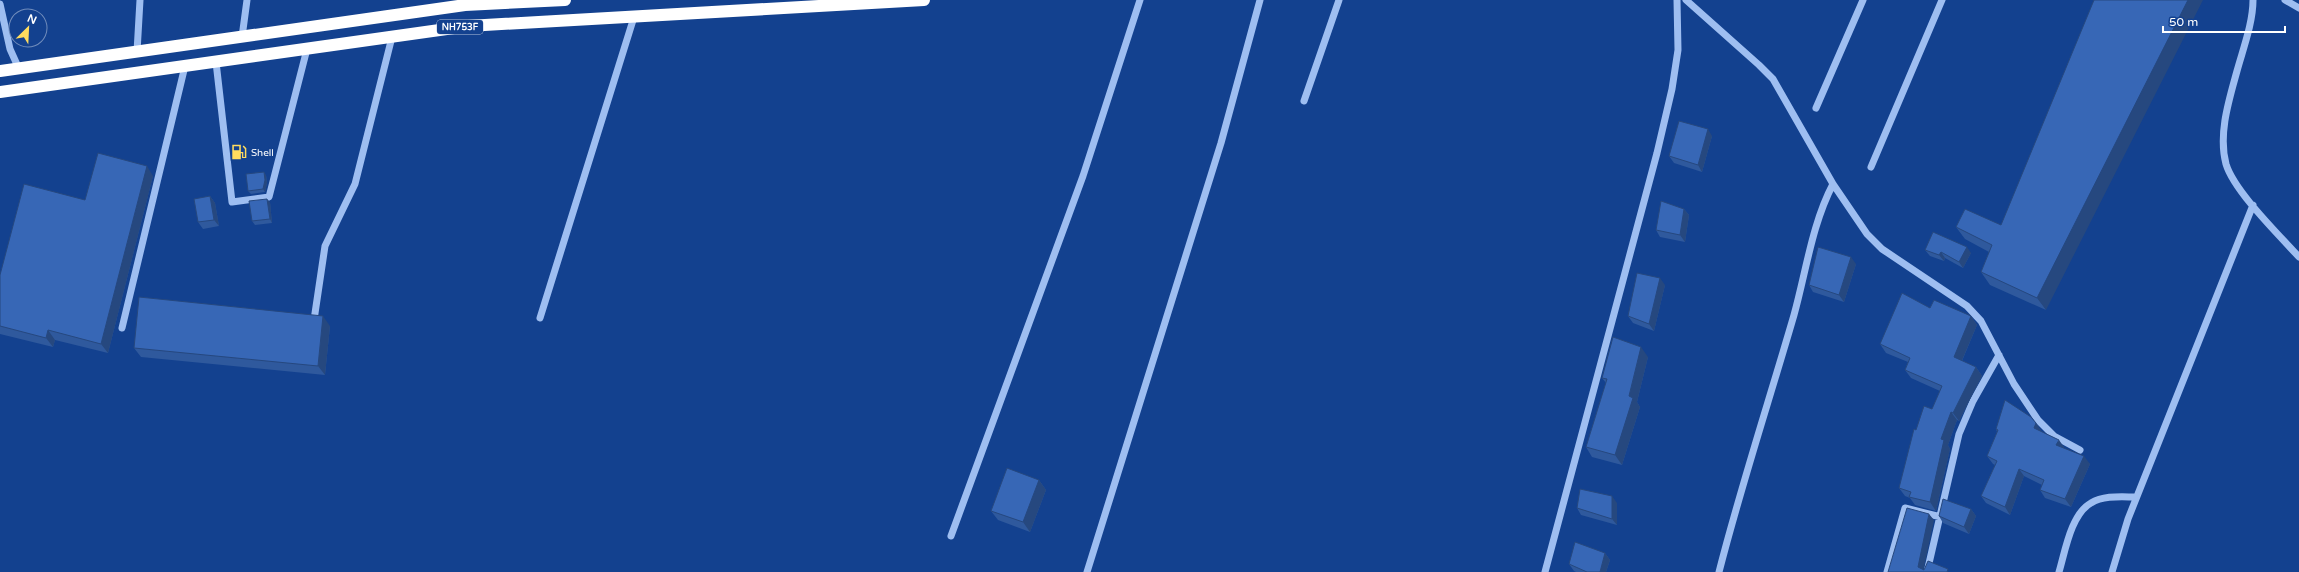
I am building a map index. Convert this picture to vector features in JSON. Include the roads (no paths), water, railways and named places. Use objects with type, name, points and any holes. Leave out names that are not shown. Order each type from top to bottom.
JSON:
[{"type":"highway","name":"NH753F","points":[[0,71],[465,5],[565,0]]},
{"type":"highway","name":"NH753F","points":[[0,92],[468,26],[924,0]]},
{"type":"street","points":[[137,52],[140,0]]},
{"type":"street","points":[[242,37],[247,0]]},
{"type":"street","points":[[951,536],[1083,176],[1140,0]]},
{"type":"street","points":[[1087,572],[1221,143],[1260,0]]},
{"type":"street","points":[[1304,101],[1339,0]]},
{"type":"street","points":[[1545,572],[1657,153],[1672,89],[1678,50],[1677,0]]},
{"type":"street","points":[[1686,0],[1773,79],[1833,184],[1867,234],[1882,249],[1967,306],[1981,321],[1999,355],[2038,420],[2054,436],[2080,450]]},
{"type":"street","points":[[1816,108],[1863,0]]},
{"type":"street","points":[[1871,167],[1942,0]]},
{"type":"street","points":[[2253,0],[2245,42],[2227,109],[2223,143],[2226,165],[2244,195],[2299,257]]},
{"type":"street","points":[[2285,0],[2299,8]]},
{"type":"street","points":[[0,4],[10,49],[19,69]]},
{"type":"street","points":[[540,318],[634,17]]},
{"type":"street","points":[[314,320],[325,246],[355,184],[392,37]]},
{"type":"street","points":[[216,62],[232,202],[269,197],[307,48]]},
{"type":"street","points":[[122,328],[185,66]]},
{"type":"street","points":[[1719,572],[1735,510],[1805,275],[1817,223],[1825,200],[1833,184]]},
{"type":"street","points":[[2112,572],[2136,497],[2253,205]]},
{"type":"street","points":[[1927,572],[1964,419],[1999,355]]},
{"type":"street","points":[[2059,572],[2070,533],[2077,518],[2090,503],[2110,497],[2136,497]]},
{"type":"street","points":[[1887,572],[1905,508],[1941,517]]},
{"type":"place","name":"Shell","points":[[239,152]]}]
